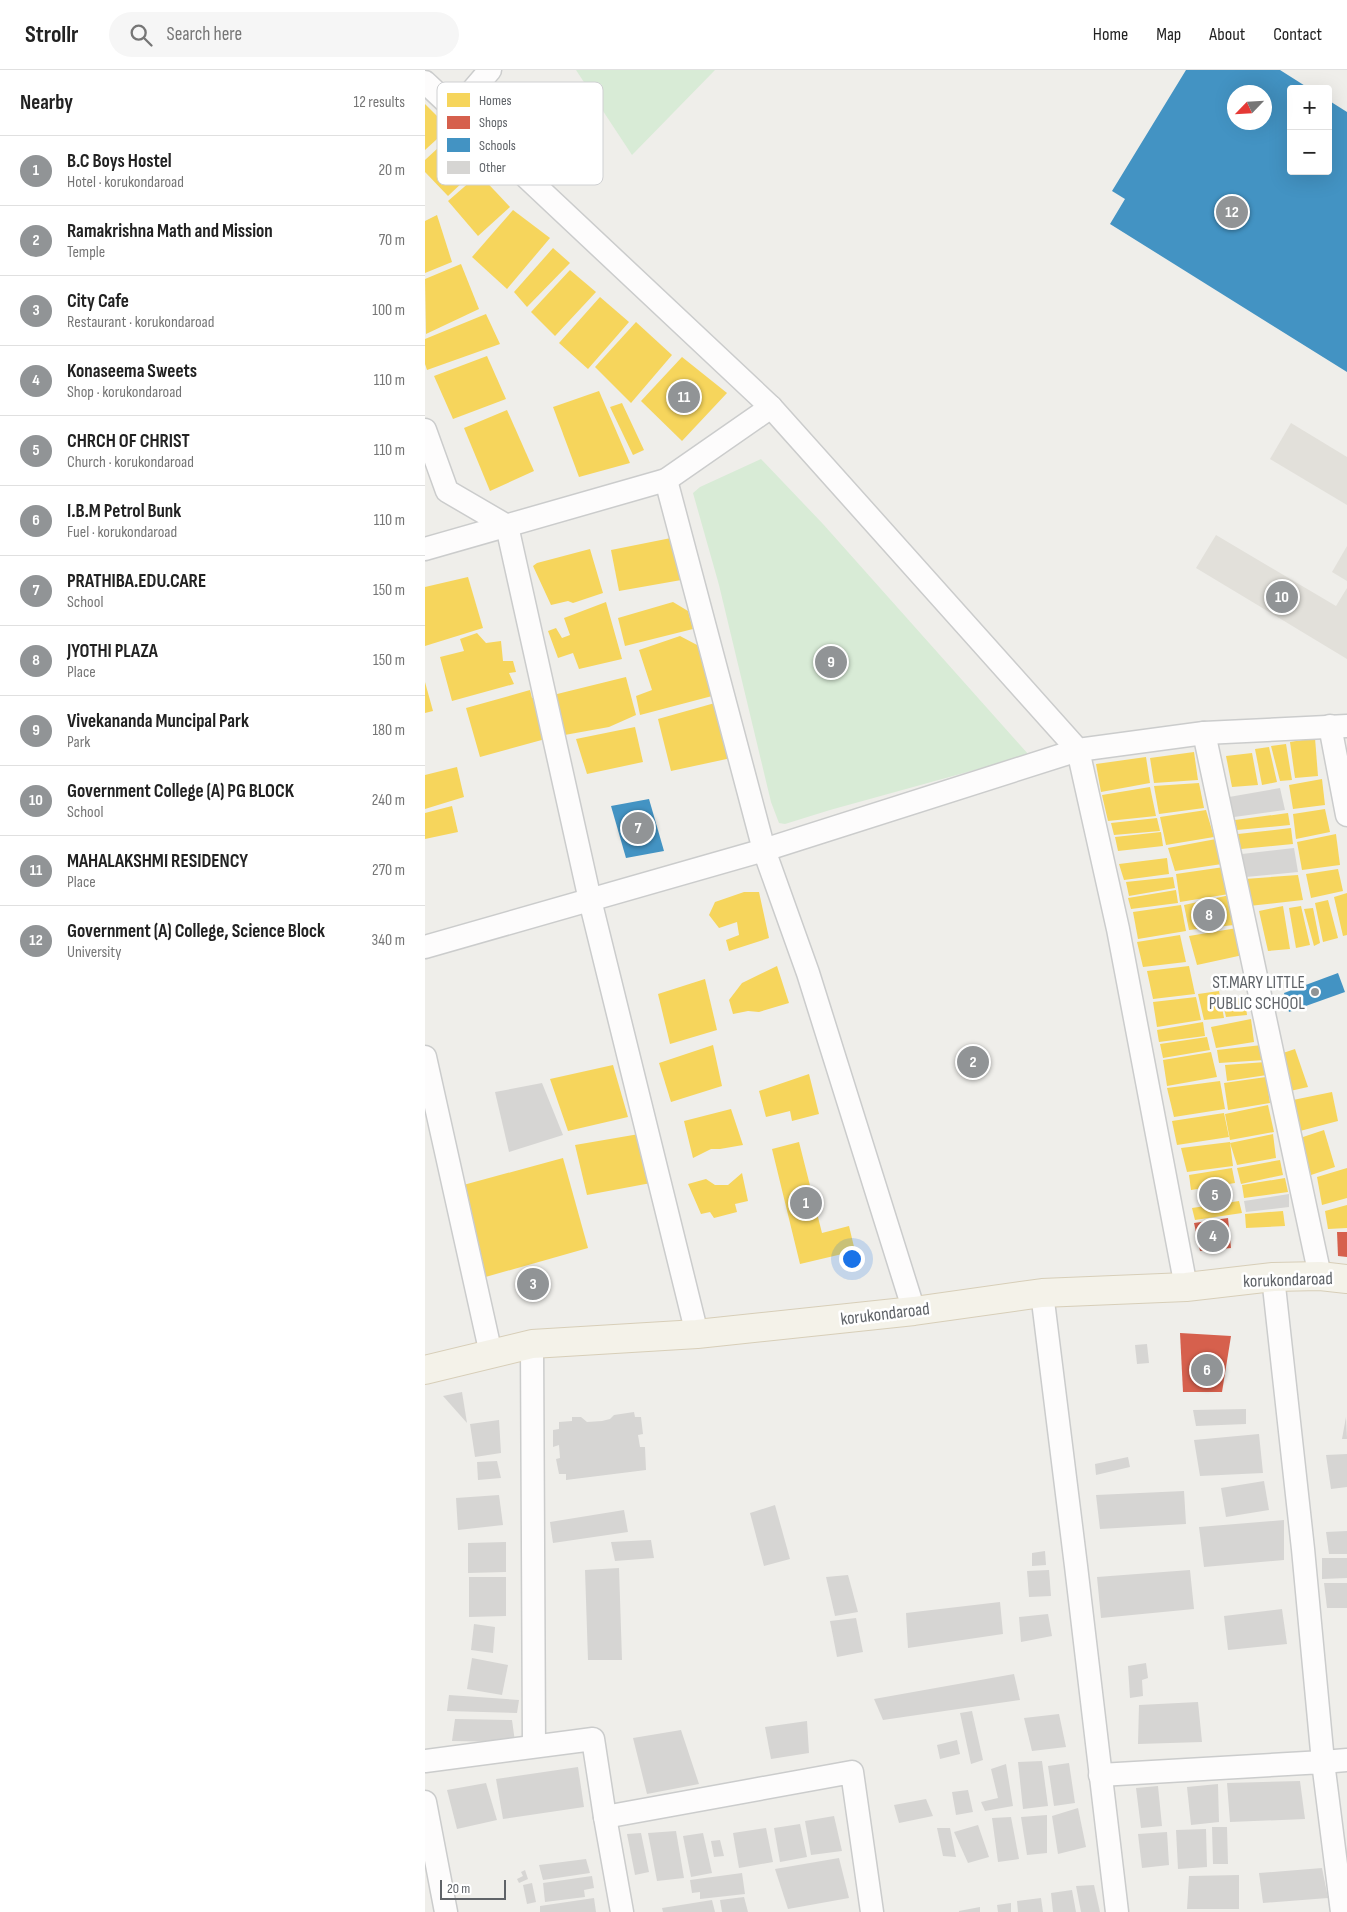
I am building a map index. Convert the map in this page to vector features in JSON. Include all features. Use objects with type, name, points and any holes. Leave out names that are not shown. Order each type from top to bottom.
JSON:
[{"type":"main road","name":"korukondaroad","points":[[425,1370],[532,1344],[697,1334],[914,1311],[1041,1293],[1186,1287],[1273,1277],[1320,1276],[1347,1279]]},
{"type":"street","points":[[480,82],[490,70]]},
{"type":"street","points":[[425,82],[437,94]]},
{"type":"street","points":[[534,185],[771,407],[1078,750],[1119,929],[1186,1287]]},
{"type":"street","points":[[425,549],[666,480],[771,407]]},
{"type":"street","points":[[425,430],[447,491],[507,526],[590,900],[697,1334]]},
{"type":"street","points":[[666,480],[764,850],[808,973],[914,1311]]},
{"type":"street","points":[[425,947],[764,850],[1078,750],[1204,734],[1339,726],[1347,815]]},
{"type":"street","points":[[1204,734],[1320,1276]]},
{"type":"street","points":[[425,1057],[491,1354]]},
{"type":"street","points":[[1273,1277],[1303,1549],[1323,1762],[1342,1912]]},
{"type":"street","points":[[1041,1293],[1077,1566],[1117,1912]]},
{"type":"street","points":[[532,1344],[533,1746]]},
{"type":"street","points":[[425,1761],[593,1739],[622,1912]]},
{"type":"street","points":[[1100,1775],[1347,1760]]},
{"type":"street","points":[[605,1817],[852,1772],[873,1912]]},
{"type":"street","points":[[425,1802],[446,1912]]},
{"type":"shaded area","points":[[1291,423],[1347,457],[1347,505],[1270,459]]},
{"type":"shaded area","points":[[1216,535],[1336,606],[1347,588],[1347,659],[1196,568]]},
{"type":"shaded area","points":[[1347,546],[1347,581],[1332,572]]},
{"type":"green space","points":[[576,70],[715,70],[632,155],[603,111],[603,82],[584,82]]},
{"type":"green space","points":[[761,459],[823,524],[1029,755],[785,824],[779,823],[771,802],[719,585],[693,493],[700,487]]},
{"type":"building: Homes","points":[[425,104],[437,116],[437,139],[425,150]]},
{"type":"building: Homes","points":[[437,149],[437,185],[425,172],[425,160]]},
{"type":"building: Homes","points":[[437,185],[460,185],[448,196]]},
{"type":"building: Homes","points":[[466,185],[489,185],[510,207],[478,236],[448,201]]},
{"type":"building: Homes","points":[[513,210],[550,238],[507,289],[472,257]]},
{"type":"building: Homes","points":[[437,215],[452,262],[425,273],[425,221]]},
{"type":"building: Homes","points":[[553,248],[570,263],[527,307],[514,292]]},
{"type":"building: Homes","points":[[461,264],[479,309],[426,334],[425,279]]},
{"type":"building: Homes","points":[[570,270],[596,292],[555,336],[531,312]]},
{"type":"building: Homes","points":[[600,297],[629,322],[588,369],[559,343]]},
{"type":"building: Homes","points":[[486,314],[500,344],[427,370],[425,364],[425,339]]},
{"type":"building: Homes","points":[[636,322],[672,355],[631,403],[595,367]]},
{"type":"building: Homes","points":[[487,356],[506,399],[453,419],[434,376]]},
{"type":"building: Homes","points":[[682,357],[727,393],[682,441],[641,401]]},
{"type":"building: Homes","points":[[599,391],[630,463],[579,477],[553,407]]},
{"type":"building: Homes","points":[[622,403],[644,450],[633,455],[610,407]]},
{"type":"building: Homes","points":[[507,410],[534,471],[490,491],[464,428]]},
{"type":"building: Homes","points":[[676,537],[687,579],[619,591],[611,550]]},
{"type":"building: Homes","points":[[590,549],[603,593],[573,603],[568,601],[551,605],[533,566],[537,563]]},
{"type":"building: Homes","points":[[468,577],[483,628],[425,646],[425,587]]},
{"type":"building: Homes","points":[[606,602],[622,659],[579,669],[573,653],[558,658],[548,631],[556,628],[562,638],[570,635],[564,618]]},
{"type":"building: Homes","points":[[673,602],[688,611],[693,629],[625,646],[618,618]]},
{"type":"building: Homes","points":[[477,633],[486,643],[501,641],[503,661],[513,661],[516,672],[509,673],[514,684],[452,701],[440,657],[464,651],[460,639]]},
{"type":"building: Homes","points":[[680,636],[699,646],[716,695],[640,715],[636,696],[652,690],[639,650]]},
{"type":"building: Homes","points":[[626,677],[636,715],[609,727],[559,736],[549,696]]},
{"type":"building: Homes","points":[[425,682],[433,711],[425,713]]},
{"type":"building: Homes","points":[[530,690],[532,698],[537,697],[549,738],[480,757],[466,708]]},
{"type":"building: Homes","points":[[722,701],[736,757],[671,771],[658,719]]},
{"type":"building: Homes","points":[[635,727],[643,762],[587,774],[576,739]]},
{"type":"building: Homes","points":[[1315,738],[1318,776],[1295,778],[1290,742]]},
{"type":"building: Homes","points":[[1286,744],[1292,780],[1280,781],[1271,746]]},
{"type":"building: Homes","points":[[1269,747],[1277,782],[1262,785],[1255,749]]},
{"type":"building: Homes","points":[[1194,752],[1198,780],[1154,783],[1150,758]]},
{"type":"building: Homes","points":[[1252,753],[1258,785],[1232,787],[1226,756]]},
{"type":"building: Homes","points":[[1146,757],[1150,783],[1101,792],[1096,764]]},
{"type":"building: Homes","points":[[457,767],[464,797],[425,809],[425,775]]},
{"type":"building: Homes","points":[[1322,779],[1325,805],[1293,809],[1289,785]]},
{"type":"building: Homes","points":[[1199,783],[1204,808],[1159,814],[1154,786]]},
{"type":"building: Homes","points":[[1150,787],[1156,816],[1108,821],[1102,795]]},
{"type":"building: Homes","points":[[452,806],[458,832],[425,839],[425,813]]},
{"type":"building: Homes","points":[[1325,809],[1330,832],[1296,839],[1293,814]]},
{"type":"building: Homes","points":[[1206,810],[1214,837],[1166,845],[1160,817]]},
{"type":"building: Homes","points":[[1288,813],[1290,825],[1237,830],[1235,820]]},
{"type":"building: Homes","points":[[1157,818],[1160,831],[1114,835],[1111,823]]},
{"type":"building: Homes","points":[[1291,828],[1293,844],[1241,849],[1238,834]]},
{"type":"building: Homes","points":[[1161,832],[1163,846],[1118,851],[1115,837]]},
{"type":"building: Homes","points":[[1336,834],[1340,865],[1302,870],[1297,842]]},
{"type":"building: Homes","points":[[1216,839],[1222,864],[1175,871],[1168,848]]},
{"type":"building: Homes","points":[[1167,858],[1169,874],[1124,880],[1119,864]]},
{"type":"building: Homes","points":[[1224,867],[1229,894],[1180,902],[1176,874]]},
{"type":"building: Homes","points":[[1338,869],[1343,891],[1311,898],[1306,874]]},
{"type":"building: Homes","points":[[1298,875],[1303,900],[1249,906],[1245,879]]},
{"type":"building: Homes","points":[[1173,877],[1175,888],[1129,896],[1126,882]]},
{"type":"building: Homes","points":[[1176,890],[1178,903],[1131,909],[1128,898]]},
{"type":"building: Homes","points":[[744,892],[759,892],[769,938],[729,951],[726,940],[739,935],[737,922],[719,928],[709,915],[715,902]]},
{"type":"building: Homes","points":[[1347,893],[1347,935],[1343,936],[1334,897]]},
{"type":"building: Homes","points":[[1230,895],[1234,925],[1189,930],[1184,905]]},
{"type":"building: Homes","points":[[1328,900],[1338,938],[1323,942],[1315,903]]},
{"type":"building: Homes","points":[[1181,905],[1186,931],[1138,939],[1133,912]]},
{"type":"building: Homes","points":[[1283,906],[1290,949],[1268,951],[1259,911]]},
{"type":"building: Homes","points":[[1301,906],[1310,945],[1296,948],[1289,908]]},
{"type":"building: Homes","points":[[1313,908],[1320,943],[1314,946],[1304,909]]},
{"type":"building: Homes","points":[[1237,928],[1243,955],[1197,965],[1189,936]]},
{"type":"building: Homes","points":[[1180,935],[1186,962],[1143,967],[1137,942]]},
{"type":"building: Homes","points":[[777,966],[789,1003],[759,1012],[748,1011],[733,1014],[729,1000],[742,983]]},
{"type":"building: Homes","points":[[1189,966],[1195,994],[1153,999],[1147,971]]},
{"type":"building: Homes","points":[[705,979],[717,1030],[670,1044],[658,994]]},
{"type":"building: Homes","points":[[1219,991],[1224,1018],[1204,1020],[1198,994]]},
{"type":"building: Homes","points":[[1196,997],[1201,1020],[1157,1027],[1153,1002]]},
{"type":"building: Homes","points":[[1245,998],[1247,1015],[1226,1017],[1222,999]]},
{"type":"building: Homes","points":[[1251,1019],[1254,1042],[1216,1048],[1211,1027]]},
{"type":"building: Homes","points":[[1203,1022],[1205,1036],[1159,1042],[1157,1030]]},
{"type":"building: Homes","points":[[1207,1037],[1210,1050],[1163,1058],[1160,1044]]},
{"type":"building: Homes","points":[[713,1045],[722,1086],[671,1102],[659,1063]]},
{"type":"building: Homes","points":[[1262,1045],[1265,1060],[1219,1063],[1217,1050]]},
{"type":"building: Homes","points":[[1295,1049],[1308,1087],[1290,1091],[1277,1055]]},
{"type":"building: Homes","points":[[1211,1052],[1217,1077],[1167,1086],[1163,1060]]},
{"type":"building: Homes","points":[[1266,1062],[1267,1075],[1227,1081],[1225,1065]]},
{"type":"building: Homes","points":[[613,1065],[628,1117],[568,1131],[550,1079]]},
{"type":"building: Homes","points":[[809,1074],[819,1114],[792,1121],[790,1111],[766,1117],[759,1091]]},
{"type":"building: Homes","points":[[1266,1077],[1270,1103],[1228,1110],[1224,1083]]},
{"type":"building: Homes","points":[[1220,1081],[1225,1109],[1174,1117],[1167,1088]]},
{"type":"building: Homes","points":[[1332,1092],[1338,1121],[1300,1131],[1293,1100]]},
{"type":"building: Homes","points":[[1268,1105],[1274,1132],[1230,1140],[1225,1114]]},
{"type":"building: Homes","points":[[731,1109],[743,1145],[711,1149],[693,1158],[684,1121]]},
{"type":"building: Homes","points":[[1224,1113],[1229,1137],[1177,1145],[1172,1121]]},
{"type":"building: Homes","points":[[1324,1130],[1335,1167],[1311,1175],[1300,1138]]},
{"type":"building: Homes","points":[[639,1134],[651,1183],[587,1195],[575,1145]]},
{"type":"building: Homes","points":[[1273,1134],[1276,1158],[1237,1165],[1230,1143]]},
{"type":"building: Homes","points":[[799,1142],[822,1233],[849,1226],[855,1251],[800,1264],[772,1149]]},
{"type":"building: Homes","points":[[1230,1142],[1233,1166],[1187,1172],[1181,1148]]},
{"type":"building: Homes","points":[[563,1158],[588,1248],[482,1278],[456,1187]]},
{"type":"building: Homes","points":[[1280,1160],[1283,1175],[1241,1184],[1237,1168]]},
{"type":"building: Homes","points":[[1232,1168],[1235,1183],[1191,1190],[1189,1175]]},
{"type":"building: Homes","points":[[1347,1168],[1347,1198],[1322,1205],[1317,1177]]},
{"type":"building: Homes","points":[[742,1173],[748,1201],[735,1204],[737,1212],[714,1218],[710,1212],[701,1214],[688,1184],[706,1179],[715,1185],[728,1185]]},
{"type":"building: Homes","points":[[1285,1178],[1288,1192],[1244,1198],[1242,1185]]},
{"type":"building: Homes","points":[[1239,1201],[1242,1213],[1195,1220],[1192,1208]]},
{"type":"building: Homes","points":[[1347,1205],[1347,1228],[1328,1229],[1325,1211]]},
{"type":"building: Homes","points":[[1283,1211],[1285,1226],[1246,1228],[1245,1214]]},
{"type":"building: Shops","points":[[1228,1218],[1231,1248],[1200,1251],[1194,1223]]},
{"type":"building: Shops","points":[[1337,1232],[1347,1232],[1347,1257],[1338,1256]]},
{"type":"building: Shops","points":[[1180,1333],[1231,1336],[1222,1392],[1183,1392]]},
{"type":"building: Schools","points":[[1186,70],[1280,70],[1304,85],[1287,85],[1287,175],[1332,175],[1332,103],[1347,112],[1347,372],[1110,224],[1125,199],[1112,191]]},
{"type":"building: Schools","points":[[649,799],[664,851],[626,858],[611,806]]},
{"type":"building: Schools","name":"ST.MARY LITTLE PUBLIC SCHOOL","points":[[1338,973],[1345,992],[1289,1012],[1284,993]]},
{"type":"building: Other","points":[[1280,788],[1285,810],[1234,817],[1229,797]]},
{"type":"building: Other","points":[[1294,848],[1298,872],[1246,877],[1242,854]]},
{"type":"building: Other","points":[[542,1083],[563,1135],[509,1152],[495,1092]]},
{"type":"building: Other","points":[[1289,1194],[1289,1207],[1246,1212],[1244,1201]]},
{"type":"building: Other","points":[[1147,1344],[1149,1363],[1137,1364],[1135,1345]]},
{"type":"building: Other","points":[[462,1392],[467,1423],[443,1396]]},
{"type":"building: Other","points":[[1246,1409],[1246,1424],[1196,1426],[1193,1410]]},
{"type":"building: Other","points":[[634,1412],[635,1417],[641,1417],[643,1434],[638,1435],[640,1447],[645,1447],[646,1470],[566,1480],[566,1474],[559,1474],[556,1459],[560,1458],[559,1445],[553,1447],[553,1430],[559,1429],[559,1422],[572,1421],[572,1417],[581,1417],[587,1422],[602,1421],[610,1419],[614,1415]]},
{"type":"building: Other","points":[[1346,1417],[1347,1439],[1342,1439]]},
{"type":"building: Other","points":[[499,1420],[501,1453],[475,1457],[470,1424]]},
{"type":"building: Other","points":[[1259,1434],[1263,1473],[1200,1476],[1194,1440]]},
{"type":"building: Other","points":[[1347,1454],[1347,1487],[1331,1489],[1326,1455]]},
{"type":"building: Other","points":[[1128,1457],[1130,1467],[1096,1475],[1095,1464]]},
{"type":"building: Other","points":[[497,1461],[501,1478],[478,1480],[477,1462]]},
{"type":"building: Other","points":[[1264,1481],[1269,1510],[1226,1517],[1221,1488]]},
{"type":"building: Other","points":[[1184,1491],[1186,1524],[1100,1529],[1096,1495]]},
{"type":"building: Other","points":[[499,1495],[503,1525],[458,1530],[456,1498]]},
{"type":"building: Other","points":[[775,1505],[790,1559],[764,1566],[750,1513]]},
{"type":"building: Other","points":[[624,1510],[628,1532],[553,1543],[550,1522]]},
{"type":"building: Other","points":[[1284,1520],[1284,1560],[1204,1567],[1199,1527]]},
{"type":"building: Other","points":[[1347,1531],[1347,1554],[1329,1554],[1326,1532]]},
{"type":"building: Other","points":[[651,1540],[654,1558],[615,1561],[611,1542]]},
{"type":"building: Other","points":[[506,1542],[506,1572],[468,1573],[468,1543]]},
{"type":"building: Other","points":[[1045,1551],[1046,1565],[1032,1566],[1032,1553]]},
{"type":"building: Other","points":[[1322,1558],[1347,1558],[1347,1578],[1322,1579]]},
{"type":"building: Other","points":[[619,1568],[622,1660],[588,1660],[585,1570]]},
{"type":"building: Other","points":[[1049,1570],[1051,1596],[1029,1597],[1027,1571]]},
{"type":"building: Other","points":[[1190,1570],[1194,1609],[1101,1618],[1097,1577]]},
{"type":"building: Other","points":[[848,1575],[858,1612],[835,1616],[826,1577]]},
{"type":"building: Other","points":[[469,1577],[506,1577],[506,1616],[469,1617]]},
{"type":"building: Other","points":[[1324,1583],[1347,1583],[1347,1608],[1327,1608]]},
{"type":"building: Other","points":[[1000,1602],[1003,1634],[908,1648],[906,1613]]},
{"type":"building: Other","points":[[1282,1609],[1287,1644],[1228,1650],[1224,1616]]},
{"type":"building: Other","points":[[1048,1614],[1052,1636],[1021,1642],[1019,1617]]},
{"type":"building: Other","points":[[856,1618],[863,1652],[837,1657],[830,1621]]},
{"type":"building: Other","points":[[474,1624],[495,1627],[493,1653],[471,1650]]},
{"type":"building: Other","points":[[472,1658],[508,1665],[502,1695],[467,1689]]},
{"type":"building: Other","points":[[1146,1663],[1148,1678],[1142,1680],[1143,1696],[1130,1698],[1128,1666]]},
{"type":"building: Other","points":[[1014,1674],[1020,1700],[883,1720],[874,1699]]},
{"type":"building: Other","points":[[449,1695],[519,1700],[517,1713],[447,1711]]},
{"type":"building: Other","points":[[1198,1702],[1202,1742],[1138,1744],[1139,1705]]},
{"type":"building: Other","points":[[972,1711],[983,1760],[971,1764],[960,1713]]},
{"type":"building: Other","points":[[1059,1714],[1066,1747],[1032,1751],[1024,1718]]},
{"type":"building: Other","points":[[455,1719],[512,1720],[515,1742],[452,1741]]},
{"type":"building: Other","points":[[807,1721],[809,1753],[771,1759],[765,1727]]},
{"type":"building: Other","points":[[681,1730],[699,1784],[647,1794],[633,1738]]},
{"type":"building: Other","points":[[957,1740],[960,1754],[940,1759],[937,1745]]},
{"type":"building: Other","points":[[1042,1761],[1048,1806],[1023,1809],[1018,1762]]},
{"type":"building: Other","points":[[1069,1763],[1075,1803],[1054,1806],[1048,1766]]},
{"type":"building: Other","points":[[1006,1764],[1013,1806],[985,1811],[981,1802],[998,1798],[991,1769]]},
{"type":"building: Other","points":[[578,1767],[584,1807],[503,1819],[496,1779]]},
{"type":"building: Other","points":[[1300,1781],[1305,1819],[1230,1822],[1227,1783]]},
{"type":"building: Other","points":[[486,1783],[497,1820],[457,1829],[447,1790]]},
{"type":"building: Other","points":[[1218,1784],[1219,1822],[1191,1825],[1187,1787]]},
{"type":"building: Other","points":[[1158,1786],[1162,1826],[1141,1828],[1136,1788]]},
{"type":"building: Other","points":[[968,1790],[973,1812],[956,1815],[952,1792]]},
{"type":"building: Other","points":[[926,1799],[933,1816],[899,1823],[894,1805]]},
{"type":"building: Other","points":[[1078,1808],[1086,1847],[1058,1854],[1052,1816]]},
{"type":"building: Other","points":[[1047,1815],[1047,1853],[1027,1855],[1021,1817]]},
{"type":"building: Other","points":[[834,1816],[842,1851],[811,1855],[805,1821]]},
{"type":"building: Other","points":[[1011,1817],[1019,1859],[998,1862],[992,1818]]},
{"type":"building: Other","points":[[800,1824],[807,1857],[780,1862],[774,1828]]},
{"type":"building: Other","points":[[978,1825],[989,1857],[968,1863],[954,1832]]},
{"type":"building: Other","points":[[1212,1827],[1227,1827],[1228,1864],[1213,1864]]},
{"type":"building: Other","points":[[766,1828],[773,1862],[739,1868],[733,1833]]},
{"type":"building: Other","points":[[937,1828],[950,1828],[956,1857],[943,1856]]},
{"type":"building: Other","points":[[1206,1829],[1207,1867],[1178,1869],[1176,1830]]},
{"type":"building: Other","points":[[676,1831],[684,1878],[657,1881],[648,1833]]},
{"type":"building: Other","points":[[1167,1832],[1169,1865],[1142,1868],[1138,1834]]},
{"type":"building: Other","points":[[641,1833],[649,1872],[635,1875],[627,1834]]},
{"type":"building: Other","points":[[703,1833],[712,1873],[691,1877],[683,1836]]},
{"type":"building: Other","points":[[720,1840],[724,1856],[714,1857],[711,1841]]},
{"type":"building: Other","points":[[839,1858],[849,1898],[788,1909],[775,1869]]},
{"type":"building: Other","points":[[586,1859],[590,1873],[543,1880],[539,1865]]},
{"type":"building: Other","points":[[1322,1868],[1328,1898],[1263,1903],[1259,1873]]},
{"type":"building: Other","points":[[525,1870],[528,1879],[519,1883],[517,1879],[523,1876],[521,1872]]},
{"type":"building: Other","points":[[742,1873],[745,1894],[700,1899],[700,1892],[692,1893],[690,1880]]},
{"type":"building: Other","points":[[1239,1875],[1239,1909],[1187,1909],[1189,1876]]},
{"type":"building: Other","points":[[592,1876],[594,1888],[584,1890],[585,1897],[545,1902],[543,1883]]},
{"type":"building: Other","points":[[532,1883],[536,1902],[527,1904],[523,1885]]},
{"type":"building: Other","points":[[1094,1885],[1100,1912],[1081,1912],[1076,1886]]},
{"type":"building: Other","points":[[1072,1890],[1076,1912],[1053,1912],[1051,1893]]},
{"type":"building: Other","points":[[744,1897],[748,1912],[722,1912],[720,1900]]},
{"type":"building: Other","points":[[594,1898],[596,1912],[540,1912],[540,1906]]},
{"type":"building: Other","points":[[1041,1898],[1043,1912],[1018,1912],[1017,1901]]},
{"type":"building: Other","points":[[712,1900],[715,1912],[663,1912],[662,1908]]},
{"type":"building: Other","points":[[1011,1903],[1011,1912],[998,1912],[997,1905]]},
{"type":"building: Other","points":[[980,1907],[980,1912],[959,1912],[959,1911]]},
{"type":"place","name":"Government (A) College, Science Block","points":[[1232,212]]},
{"type":"place","name":"MAHALAKSHMI RESIDENCY","points":[[684,397]]},
{"type":"place","name":"Government College (A) PG BLOCK","points":[[1282,597]]},
{"type":"place","name":"Vivekananda Muncipal Park","points":[[831,662]]},
{"type":"place","name":"PRATHIBA.EDU.CARE","points":[[638,828]]},
{"type":"place","name":"JYOTHI PLAZA","points":[[1209,915]]},
{"type":"place","name":"ST.MARY LITTLE PUBLIC SCHOOL","points":[[1315,992]]},
{"type":"place","name":"Ramakrishna Math and Mission","points":[[973,1062]]},
{"type":"place","name":"CHRCH OF CHRIST","points":[[1215,1195]]},
{"type":"place","name":"B.C Boys Hostel","points":[[806,1203]]},
{"type":"place","name":"Konaseema Sweets","points":[[1213,1236]]},
{"type":"place","name":"City Cafe","points":[[533,1284]]},
{"type":"place","name":"I.B.M Petrol Bunk","points":[[1207,1370]]}]
